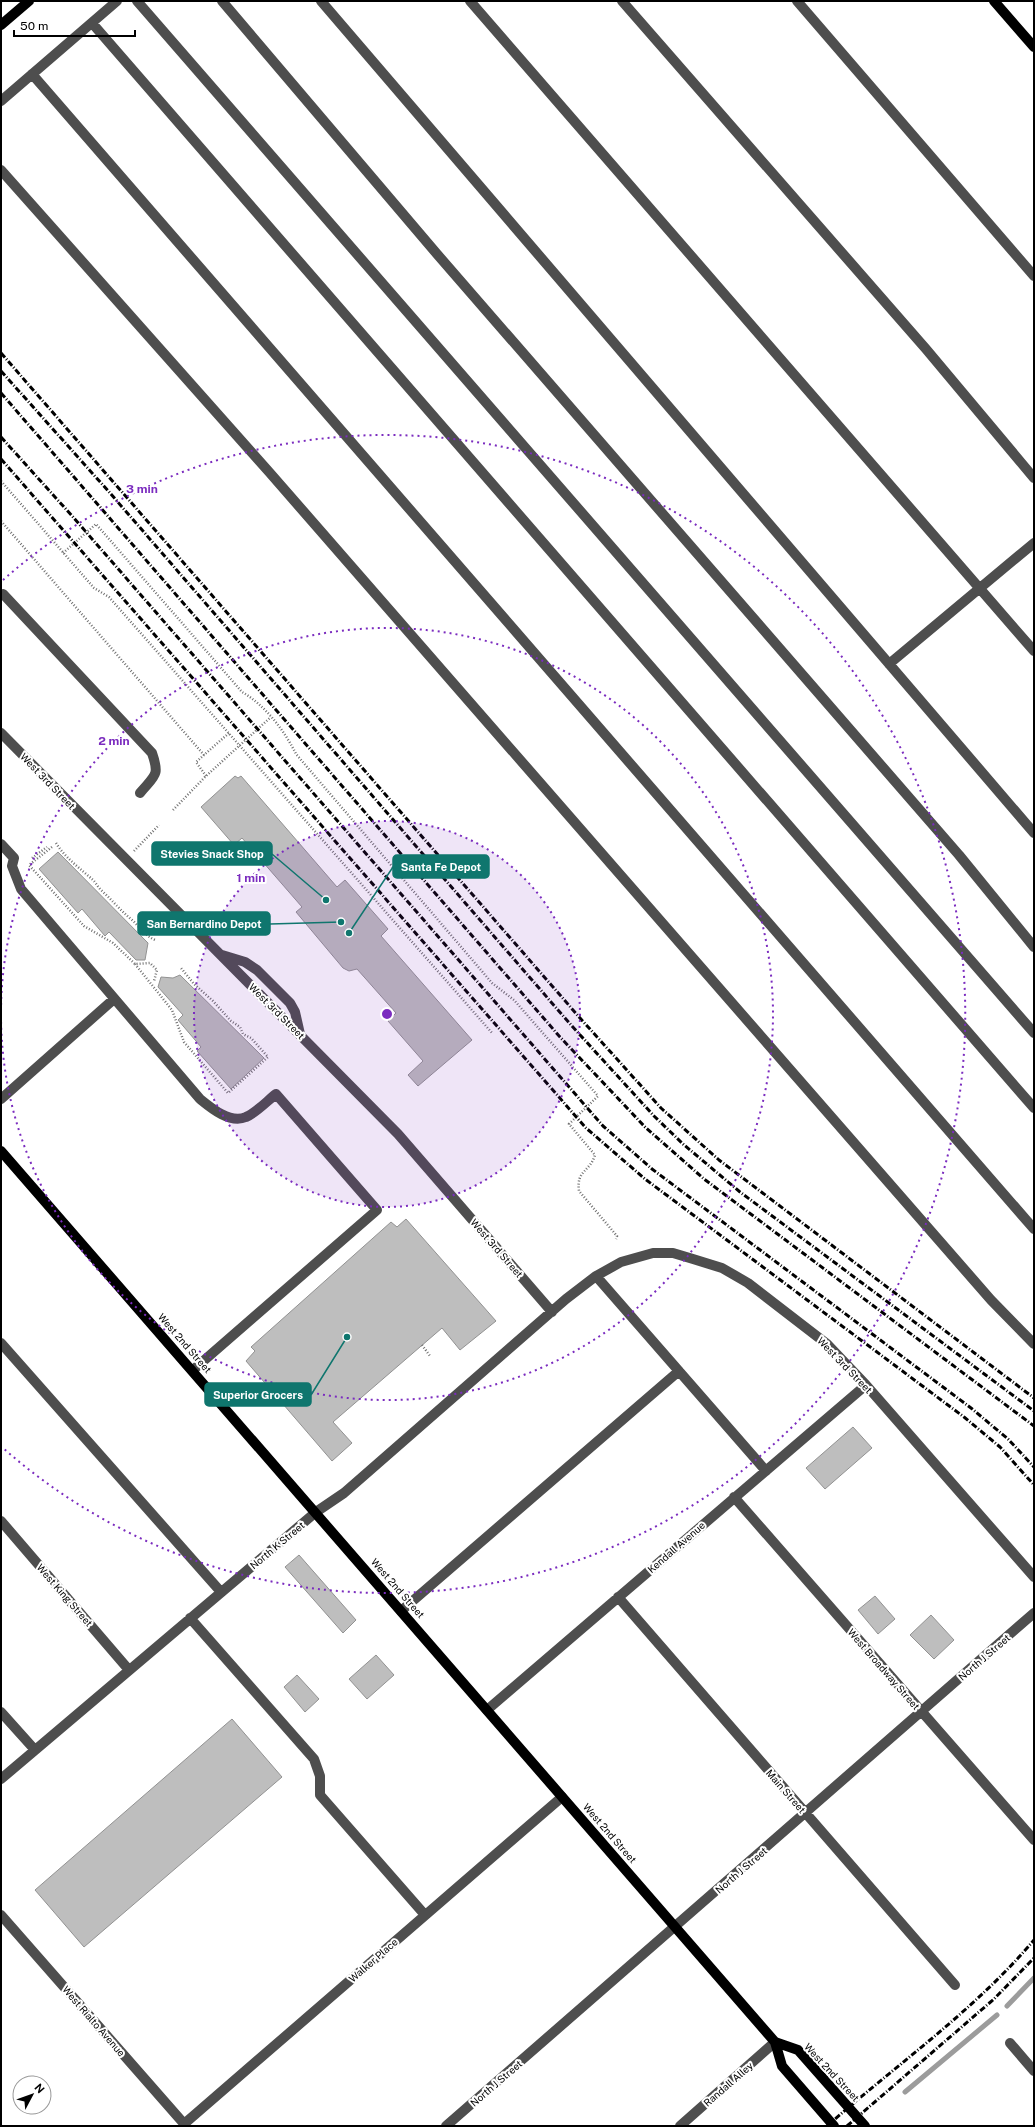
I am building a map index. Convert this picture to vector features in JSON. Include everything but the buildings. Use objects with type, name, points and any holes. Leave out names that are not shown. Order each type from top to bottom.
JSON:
[{"type":"main road","points":[[1,25],[29,1]]},
{"type":"main road","points":[[994,1],[1034,47]]},
{"type":"main road","name":"West 2nd Street","points":[[1,1151],[193,1370],[562,1797],[676,1926],[775,2042],[782,2066],[834,2126]]},
{"type":"main road","name":"West 2nd Street","points":[[775,2042],[798,2050],[865,2126]]},
{"type":"street","points":[[1,101],[117,1]]},
{"type":"street","points":[[137,1],[1034,1033]]},
{"type":"street","points":[[222,1],[437,254],[958,854],[1034,947]]},
{"type":"street","points":[[321,1],[1034,832]]},
{"type":"street","points":[[470,1],[1034,651]]},
{"type":"street","points":[[622,1],[926,349],[1034,478]]},
{"type":"street","points":[[797,1],[1034,276]]},
{"type":"street","points":[[92,22],[1034,1108]]},
{"type":"street","points":[[32,74],[1034,1229]]},
{"type":"street","points":[[1,170],[275,479],[992,1300],[1034,1344]]},
{"type":"street","points":[[889,664],[1034,543]]},
{"type":"street","points":[[2,595],[152,753],[157,769],[156,775],[140,793]]},
{"type":"street","name":"West 3rd Street","points":[[1,733],[398,1134],[552,1312],[596,1276],[622,1262],[653,1253],[673,1253],[722,1268],[748,1283],[828,1344],[866,1385],[1034,1577]]},
{"type":"street","points":[[1,844],[14,858],[12,866],[21,889],[200,1099],[212,1109],[231,1118],[246,1117],[276,1094],[377,1210],[193,1370]]},
{"type":"street","points":[[222,955],[245,962],[263,976],[290,1003],[296,1012],[300,1034]]},
{"type":"street","points":[[1,1099],[114,999]]},
{"type":"street","points":[[596,1276],[766,1471]]},
{"type":"street","name":"North K Street","points":[[1,1779],[316,1512],[344,1493],[552,1312]]},
{"type":"street","points":[[1,1343],[221,1592]]},
{"type":"street","points":[[401,1611],[679,1371]]},
{"type":"street","name":"Kendall Avenue","points":[[487,1710],[866,1385]]},
{"type":"street","name":"West Broadway Street","points":[[734,1497],[1034,1840]]},
{"type":"street","name":"West King Street","points":[[1,1521],[130,1670]]},
{"type":"street","name":"Main Street","points":[[618,1597],[955,1985]]},
{"type":"street","name":"North J Street","points":[[446,2126],[806,1814],[1034,1613]]},
{"type":"street","points":[[190,1618],[314,1759],[320,1776],[320,1795],[425,1915]]},
{"type":"street","points":[[1,1712],[35,1750]]},
{"type":"street","name":"Walker Place","points":[[185,2125],[562,1797]]},
{"type":"street","name":"West Rialto Avenue","points":[[1,1915],[185,2125]]},
{"type":"street","name":"Randall Alley","points":[[680,2126],[775,2042]]},
{"type":"street","points":[[1010,2043],[1034,2071]]},
{"type":"path","points":[[1,481],[94,588],[109,597],[493,1034]]},
{"type":"path","points":[[1,521],[204,755]]},
{"type":"path","points":[[63,552],[96,524],[242,692],[255,699],[271,717],[288,737],[296,754],[492,983],[514,1000],[555,1045],[598,1096],[570,1124],[595,1155],[593,1163],[580,1174],[578,1182],[579,1191],[617,1236],[616,1239]]},
{"type":"path","points":[[173,810],[206,776],[271,717]]},
{"type":"path","points":[[206,776],[196,762],[229,733]]},
{"type":"path","points":[[133,851],[159,825]]},
{"type":"path","points":[[56,843],[61,851],[81,868],[86,875],[94,880],[114,904],[122,909],[126,916],[132,920],[146,936],[154,940]]},
{"type":"path","points":[[52,846],[30,865],[84,926],[113,943],[135,964],[172,1010],[184,1042],[228,1093],[268,1057],[251,1038],[243,1034],[240,1027],[231,1021],[213,1001],[194,984],[181,968]]},
{"type":"path","points":[[32,858],[47,847]]},
{"type":"path","points":[[135,964],[150,963],[157,970],[154,981]]},
{"type":"path","points":[[422,1345],[430,1356]]},
{"type":"waterway","points":[[1007,2006],[1034,1978]]},
{"type":"waterway","points":[[905,2092],[997,2015]]},
{"type":"railway","points":[[1,353],[580,1018],[661,1108],[719,1160],[1034,1398]]},
{"type":"railway","points":[[1,371],[110,493],[571,1025],[654,1116],[683,1144],[740,1192],[1034,1411]]},
{"type":"railway","points":[[1,393],[560,1037],[645,1127],[704,1179],[1034,1426]]},
{"type":"railway","points":[[1,437],[73,517],[603,1126],[652,1169],[971,1408],[1008,1439],[1034,1467]]},
{"type":"railway","points":[[1,459],[586,1128],[645,1179],[964,1417],[1000,1447],[1034,1485]]},
{"type":"railway","points":[[827,2126],[960,2014],[1011,1966],[1034,1940]]},
{"type":"railway","points":[[847,2126],[994,1999],[1034,1958]]},
{"type":"place","name":"Stevies Snack Shop","points":[[326,900]]},
{"type":"place","name":"San Bernardino Depot","points":[[341,922]]},
{"type":"place","name":"Santa Fe Depot","points":[[349,933]]},
{"type":"place","name":"Superior Grocers","points":[[347,1337]]}]
